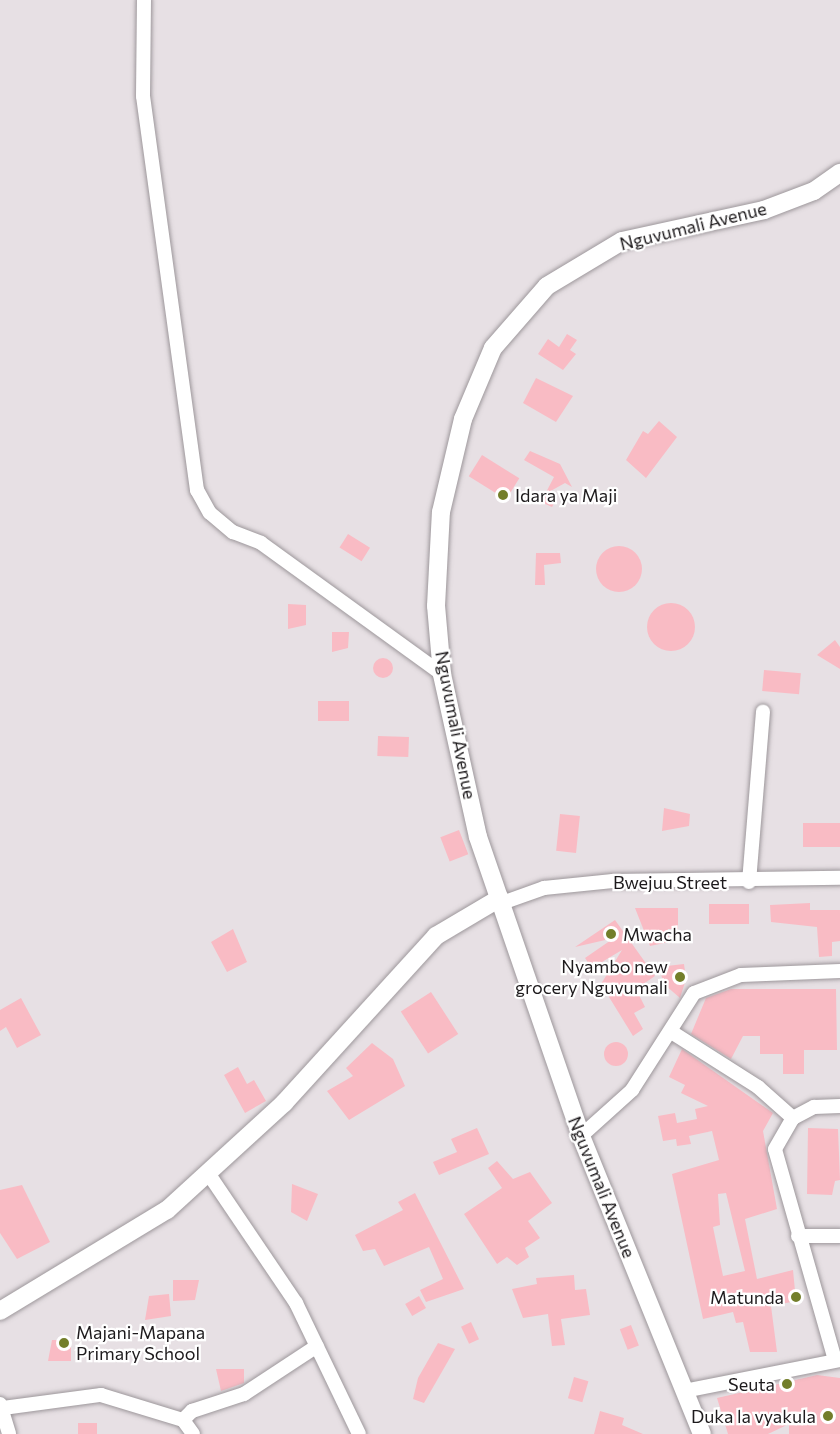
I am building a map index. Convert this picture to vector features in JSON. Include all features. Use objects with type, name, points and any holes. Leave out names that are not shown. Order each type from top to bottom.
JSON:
[{"type":"street","points":[[144,0],[143,96],[197,490],[210,513],[233,532],[270,550],[442,674]]},
{"type":"street","name":"Nguvumali Avenue","points":[[702,1434],[581,1136],[478,837],[442,674],[436,606],[441,512],[463,419],[493,348],[547,286],[622,241],[764,210],[814,191],[840,173]]},
{"type":"street","points":[[749,882],[763,712]]},
{"type":"street","name":"Bwejuu Street","points":[[501,901],[544,888],[613,881],[749,882],[840,878]]},
{"type":"street","points":[[0,1311],[167,1210],[284,1103],[436,936],[501,901]]},
{"type":"street","points":[[581,1136],[632,1090],[673,1033],[694,993],[715,983],[741,975],[840,971]]},
{"type":"street","points":[[673,1033],[758,1087],[793,1118]]},
{"type":"street","points":[[684,1391],[838,1360],[798,1236],[775,1149],[793,1118],[814,1107],[840,1106]]},
{"type":"street","points":[[208,1173],[296,1303],[359,1434]]},
{"type":"street","points":[[798,1236],[840,1236]]},
{"type":"street","points":[[183,1420],[192,1411],[244,1394],[316,1346]]},
{"type":"street","points":[[9,1434],[2,1406],[101,1395],[183,1420],[193,1434]]},
{"type":"building","points":[[567,334],[577,340],[570,350],[576,354],[563,370],[538,354],[548,339],[559,347]]},
{"type":"building","points":[[536,378],[573,396],[556,422],[523,403]]},
{"type":"building","points":[[659,421],[677,437],[646,478],[626,460],[643,431],[648,434]]},
{"type":"building","points":[[530,451],[560,464],[572,487],[565,483],[547,493],[557,498],[552,507],[541,502],[554,477],[524,460]]},
{"type":"building","points":[[482,455],[519,478],[506,500],[469,476]]},
{"type":"building","points":[[348,534],[370,548],[362,561],[340,548]]},
{"type":"building","points":[[619,546],[635,553],[642,569],[635,585],[619,592],[603,585],[596,569],[603,553]]},
{"type":"building","points":[[536,553],[560,553],[561,563],[544,565],[545,585],[535,585]]},
{"type":"building","points":[[671,603],[688,610],[695,627],[688,644],[671,651],[654,644],[647,627],[654,610]]},
{"type":"building","points":[[288,604],[306,605],[306,625],[288,629]]},
{"type":"building","points":[[332,632],[349,632],[348,648],[332,652]]},
{"type":"building","points":[[835,640],[840,647],[840,669],[817,655]]},
{"type":"building","points":[[383,658],[390,661],[393,668],[390,675],[383,678],[376,675],[373,668],[376,661]]},
{"type":"building","points":[[764,670],[801,673],[799,694],[762,691]]},
{"type":"building","points":[[318,701],[349,701],[349,721],[318,721]]},
{"type":"building","points":[[378,736],[409,737],[408,757],[377,756]]},
{"type":"building","points":[[664,808],[690,814],[689,826],[662,831]]},
{"type":"building","points":[[560,814],[580,816],[576,853],[556,851]]},
{"type":"building","points":[[803,823],[840,823],[840,847],[803,847]]},
{"type":"building","points":[[459,830],[468,854],[450,861],[440,837]]},
{"type":"building","points":[[810,903],[810,910],[840,910],[840,941],[832,942],[832,956],[819,957],[817,927],[771,922],[770,905]]},
{"type":"building","points":[[709,904],[749,904],[749,924],[709,924]]},
{"type":"building","points":[[635,908],[678,908],[678,929],[668,929],[669,942],[650,946]]},
{"type":"building","points":[[615,920],[655,976],[636,989],[645,1007],[634,1013],[643,1029],[633,1036],[601,984],[622,950],[592,968],[585,958],[614,938],[575,947]]},
{"type":"building","points":[[233,929],[247,962],[227,972],[211,942]]},
{"type":"building","points":[[684,964],[686,979],[680,998],[665,985],[658,967]]},
{"type":"building","points":[[731,989],[836,989],[837,1050],[804,1050],[804,1074],[783,1074],[783,1054],[760,1054],[760,1036],[743,1036],[731,1059],[691,1034],[706,998]]},
{"type":"building","points":[[431,992],[458,1034],[428,1054],[401,1012]]},
{"type":"building","points":[[21,998],[41,1035],[17,1048],[6,1027],[0,1031],[0,1010]]},
{"type":"building","points":[[616,1042],[625,1045],[628,1054],[625,1063],[616,1066],[607,1063],[604,1054],[607,1045]]},
{"type":"building","points":[[372,1043],[393,1059],[405,1086],[349,1120],[327,1091],[353,1076],[346,1068]]},
{"type":"building","points":[[682,1049],[773,1113],[763,1131],[777,1209],[745,1219],[757,1279],[793,1270],[796,1301],[771,1306],[777,1352],[750,1352],[743,1322],[736,1323],[733,1312],[703,1319],[672,1174],[719,1160],[712,1131],[689,1136],[691,1144],[677,1146],[676,1139],[663,1141],[658,1116],[675,1113],[677,1123],[697,1119],[695,1109],[708,1106],[681,1093],[685,1085],[669,1077]],"holes":[[[726,1193],[745,1271],[723,1276],[713,1227],[720,1225],[718,1194]]]},
{"type":"building","points":[[238,1067],[247,1084],[254,1080],[266,1101],[245,1113],[224,1075]]},
{"type":"building","points":[[477,1128],[489,1154],[439,1175],[433,1162],[457,1152],[451,1139]]},
{"type":"building","points":[[808,1128],[838,1129],[840,1180],[835,1181],[832,1195],[807,1194]]},
{"type":"building","points":[[497,1161],[513,1179],[530,1172],[552,1203],[528,1221],[540,1238],[525,1248],[529,1257],[517,1265],[507,1257],[497,1264],[464,1214],[502,1188],[488,1168]]},
{"type":"building","points":[[292,1184],[318,1194],[307,1221],[291,1212]]},
{"type":"building","points":[[22,1185],[50,1242],[17,1259],[0,1233],[0,1190]]},
{"type":"building","points":[[415,1193],[464,1289],[426,1302],[420,1290],[443,1279],[429,1247],[384,1266],[375,1249],[363,1251],[355,1235],[403,1210],[398,1202]]},
{"type":"building","points":[[574,1275],[575,1290],[586,1289],[590,1315],[561,1319],[565,1345],[552,1346],[548,1314],[523,1318],[512,1289],[537,1284],[536,1278]]},
{"type":"building","points":[[173,1280],[199,1280],[195,1300],[173,1301]]},
{"type":"building","points":[[169,1294],[171,1316],[145,1320],[149,1296]]},
{"type":"building","points":[[419,1296],[426,1308],[412,1316],[405,1304]]},
{"type":"building","points":[[471,1322],[479,1339],[469,1344],[461,1327]]},
{"type":"building","points":[[631,1325],[639,1346],[628,1350],[620,1329]]},
{"type":"building","points":[[52,1340],[71,1340],[71,1361],[48,1361]]},
{"type":"building","points":[[438,1343],[455,1349],[424,1403],[413,1399],[418,1378]]},
{"type":"building","points":[[216,1369],[244,1369],[244,1383],[221,1391]]},
{"type":"building","points":[[817,1375],[840,1378],[840,1434],[789,1434],[789,1424],[768,1434],[728,1434],[717,1398]]},
{"type":"building","points":[[574,1377],[588,1381],[582,1402],[568,1398]]},
{"type":"building","points":[[600,1411],[624,1418],[622,1425],[643,1434],[594,1434]]},
{"type":"building","points":[[78,1423],[97,1423],[97,1434],[78,1434]]},
{"type":"place","name":"Idara ya Maji","points":[[503,495]]},
{"type":"place","name":"Mwacha","points":[[611,934]]},
{"type":"place","name":"Nyambo new grocery Nguvumali","points":[[680,977]]},
{"type":"place","name":"Matunda","points":[[796,1297]]},
{"type":"place","name":"Majani-Mapana Primary School","points":[[64,1343]]},
{"type":"place","name":"Seuta","points":[[787,1384]]},
{"type":"place","name":"Duka la vyakula","points":[[828,1416]]}]
